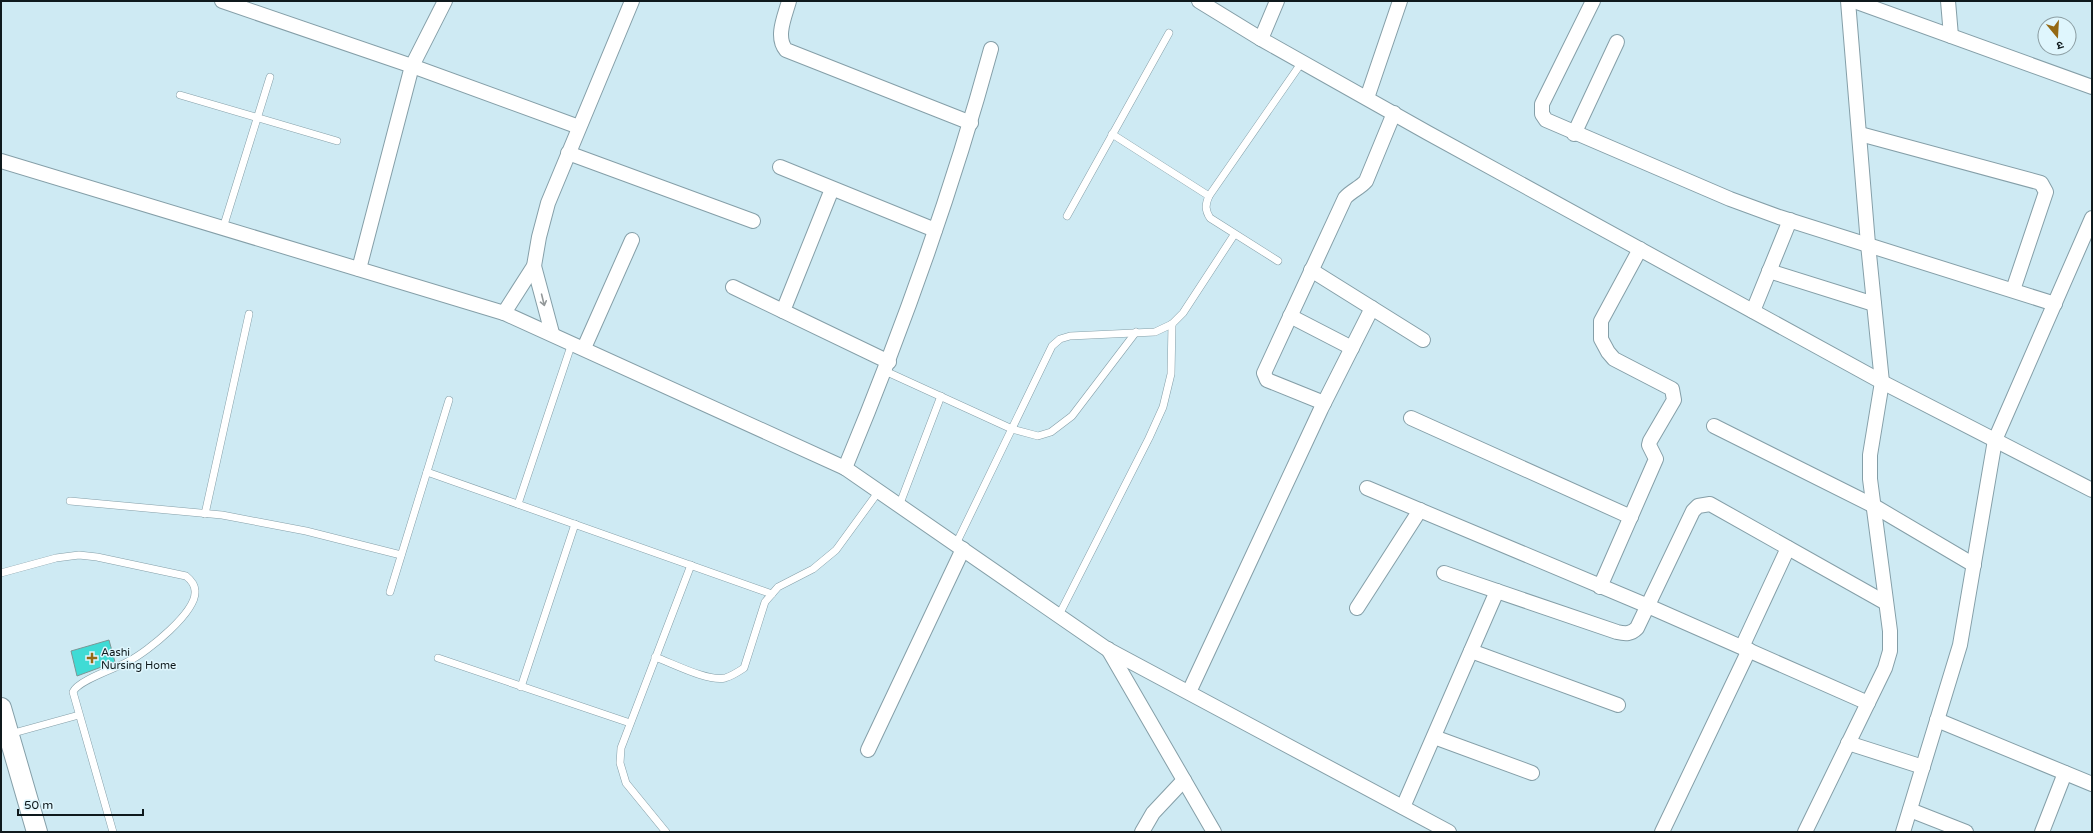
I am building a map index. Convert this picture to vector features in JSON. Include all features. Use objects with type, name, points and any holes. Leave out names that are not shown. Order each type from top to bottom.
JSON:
[{"type":"street","points":[[222,1],[242,4],[579,127]]},
{"type":"street","points":[[359,269],[412,66],[445,1]]},
{"type":"street","points":[[504,313],[534,266],[539,237],[548,203],[632,1]]},
{"type":"street","points":[[789,1],[780,36],[781,43],[786,50],[971,123]]},
{"type":"street","points":[[1199,1],[1302,62],[1882,382],[2092,490]]},
{"type":"street","points":[[1261,39],[1277,1]]},
{"type":"street","points":[[1367,98],[1400,1]]},
{"type":"street","points":[[1593,1],[1542,104],[1542,114],[1546,120],[1574,134],[1730,200],[2054,304]]},
{"type":"street","points":[[1807,832],[1848,743],[1885,668],[1890,651],[1890,631],[1874,506],[1870,455],[1882,382],[1868,244],[1848,1]]},
{"type":"street","points":[[1854,1],[2092,86]]},
{"type":"street","points":[[1948,1],[1951,36]]},
{"type":"street","points":[[1574,134],[1617,42]]},
{"type":"street","points":[[845,468],[887,367],[935,230],[971,123],[991,49]]},
{"type":"street","points":[[1324,403],[1264,377],[1264,372],[1345,198],[1366,181],[1394,113]]},
{"type":"street","points":[[1860,134],[2041,183],[2046,192],[2013,290]]},
{"type":"street","points":[[568,153],[753,221]]},
{"type":"street","points":[[1,161],[504,313],[552,333],[845,468],[1107,648],[1449,832]]},
{"type":"street","points":[[780,167],[832,190],[935,230]]},
{"type":"street","points":[[783,311],[832,190]]},
{"type":"street","points":[[1903,832],[1960,645],[1995,440],[2092,218]]},
{"type":"street","points":[[1753,311],[1790,220]]},
{"type":"street","points":[[578,345],[632,240]]},
{"type":"street","points":[[1600,587],[1656,459],[1649,445],[1650,441],[1675,396],[1672,389],[1614,359],[1608,352],[1601,339],[1601,320],[1640,249]]},
{"type":"street","points":[[534,266],[552,333]]},
{"type":"street","points":[[1311,270],[1423,340]]},
{"type":"street","points":[[1769,271],[1874,304]]},
{"type":"street","points":[[733,287],[783,311],[887,367]]},
{"type":"street","points":[[1189,692],[1324,403],[1372,308]]},
{"type":"street","points":[[1290,316],[1352,348]]},
{"type":"street","points":[[1411,418],[1631,517]]},
{"type":"street","points":[[1714,426],[1874,506],[1974,565]]},
{"type":"street","points":[[1367,488],[1648,606],[1868,703]]},
{"type":"street","points":[[1444,573],[1625,634],[1632,633],[1637,628],[1648,606],[1693,511],[1704,503],[1710,504],[1886,603]]},
{"type":"street","points":[[1357,608],[1420,510]]},
{"type":"street","points":[[868,750],[959,547]]},
{"type":"street","points":[[1662,832],[1745,649],[1788,548]]},
{"type":"street","points":[[1403,807],[1497,591]]},
{"type":"street","points":[[1107,648],[1214,832]]},
{"type":"street","points":[[1471,651],[1618,705]]},
{"type":"street","points":[[1,708],[37,832]]},
{"type":"street","points":[[1937,720],[2092,784]]},
{"type":"street","points":[[1434,737],[1532,773]]},
{"type":"street","points":[[1848,743],[1923,767]]},
{"type":"street","points":[[2042,832],[2065,773]]},
{"type":"street","points":[[1142,832],[1153,813],[1184,780]]},
{"type":"street","points":[[1910,810],[1966,832]]},
{"type":"lane","points":[[1067,216],[1169,33]]},
{"type":"lane","points":[[1278,261],[1234,235],[1210,218],[1206,212],[1205,204],[1209,196],[1302,62]]},
{"type":"lane","points":[[224,228],[270,77]]},
{"type":"lane","points":[[180,95],[337,141]]},
{"type":"lane","points":[[1112,134],[1209,196]]},
{"type":"lane","points":[[959,547],[1012,429],[1052,346],[1060,340],[1070,336],[1155,332],[1172,324],[1184,313],[1234,235]]},
{"type":"lane","points":[[205,514],[249,314]]},
{"type":"lane","points":[[1059,615],[1149,438],[1163,407],[1171,374],[1172,324]]},
{"type":"lane","points":[[887,367],[941,396],[1012,429],[1038,436],[1051,432],[1072,416],[1136,332]]},
{"type":"lane","points":[[518,504],[578,345]]},
{"type":"lane","points":[[899,506],[941,396]]},
{"type":"lane","points":[[390,592],[449,400]]},
{"type":"lane","points":[[427,472],[772,594]]},
{"type":"lane","points":[[656,657],[706,676],[724,678],[736,674],[744,668],[764,602],[778,588],[813,569],[836,550],[879,491]]},
{"type":"lane","points":[[70,501],[205,514],[306,531],[401,555]]},
{"type":"lane","points":[[521,687],[574,524]]},
{"type":"lane","points":[[1,573],[56,558],[79,555],[97,556],[186,576],[193,582],[196,591],[193,601],[184,614],[158,641],[129,661],[75,688],[73,697],[113,832]]},
{"type":"lane","points":[[666,832],[626,783],[620,764],[621,748],[690,565]]},
{"type":"lane","points":[[438,658],[630,723]]},
{"type":"lane","points":[[9,734],[79,715]]},
{"type":"building","points":[[109,640],[115,662],[77,676],[71,651]]},
{"type":"place","name":"Aashi Nursing Home","points":[[92,658]]}]
